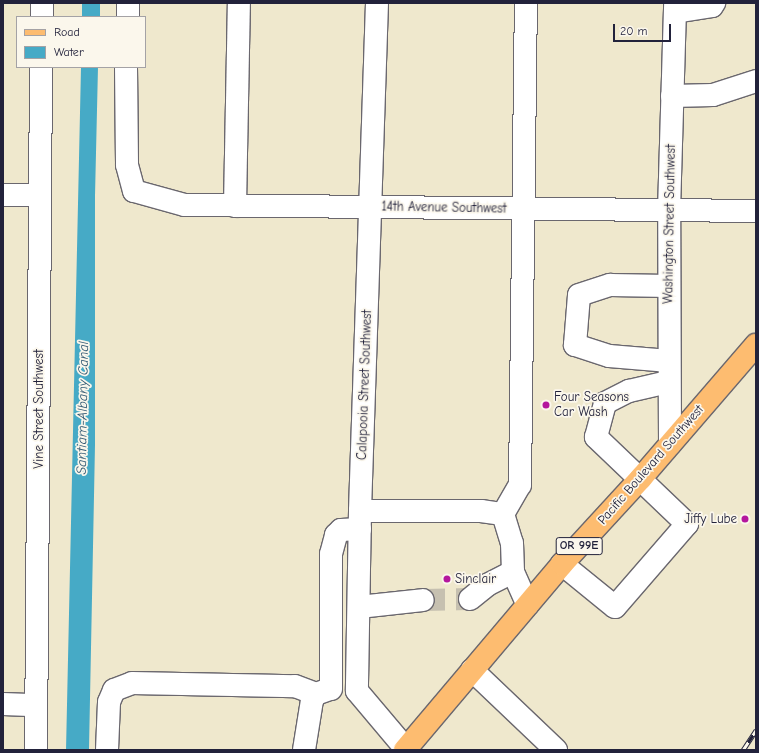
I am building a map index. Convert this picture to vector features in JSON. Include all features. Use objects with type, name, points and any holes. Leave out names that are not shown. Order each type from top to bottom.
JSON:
[{"type":"main road","name":"Pacific Boulevard Southwest","points":[[405,749],[562,564],[641,478],[756,345]]},
{"type":"street","points":[[42,3],[42,16]]},
{"type":"street","points":[[128,3],[128,16]]},
{"type":"street","points":[[235,206],[239,3]]},
{"type":"street","name":"Calapooia Street Southwest","points":[[357,691],[360,520],[378,3]]},
{"type":"street","points":[[526,3],[521,209],[520,485],[503,514],[512,543],[513,572],[528,604]]},
{"type":"street","points":[[675,8],[712,6],[714,3]]},
{"type":"street","name":"Washington Street Southwest","points":[[670,444],[668,372],[669,211],[675,8]]},
{"type":"street","name":"Vine Street Southwest","points":[[36,750],[41,68]]},
{"type":"street","name":"14th Avenue Southwest","points":[[126,68],[127,165],[134,191],[185,205],[756,211]]},
{"type":"street","points":[[672,96],[713,95],[756,81]]},
{"type":"street","points":[[3,195],[40,195]]},
{"type":"street","points":[[668,372],[575,345],[579,295],[610,285],[669,286]]},
{"type":"street","points":[[562,564],[615,606],[687,524],[641,478],[596,437],[605,403],[668,372]]},
{"type":"street","points":[[324,692],[331,554],[336,534],[360,520],[481,511],[503,514]]},
{"type":"street","points":[[470,599],[487,585],[513,572]]},
{"type":"street","points":[[359,607],[423,600]]},
{"type":"street","points":[[472,670],[556,750]]},
{"type":"street","points":[[107,750],[109,702],[114,690],[132,683],[295,686],[324,692],[357,691],[405,749]]},
{"type":"street","points":[[304,750],[312,700],[324,692]]},
{"type":"street","points":[[3,704],[36,705]]},
{"type":"water","points":[[82,3],[100,3],[100,16],[82,16]]},
{"type":"water","name":"Santiam-Albany Canal","points":[[81,68],[98,68],[95,196],[95,445],[89,750],[66,750]]},
{"type":"tunnel","points":[[423,600],[470,599]]},
{"type":"railway","points":[[743,750],[756,730]]},
{"type":"place","name":"Four Seasons Car Wash","points":[[546,405]]},
{"type":"place","name":"Jiffy Lube","points":[[745,519]]},
{"type":"place","name":"Sinclair","points":[[447,579]]}]
